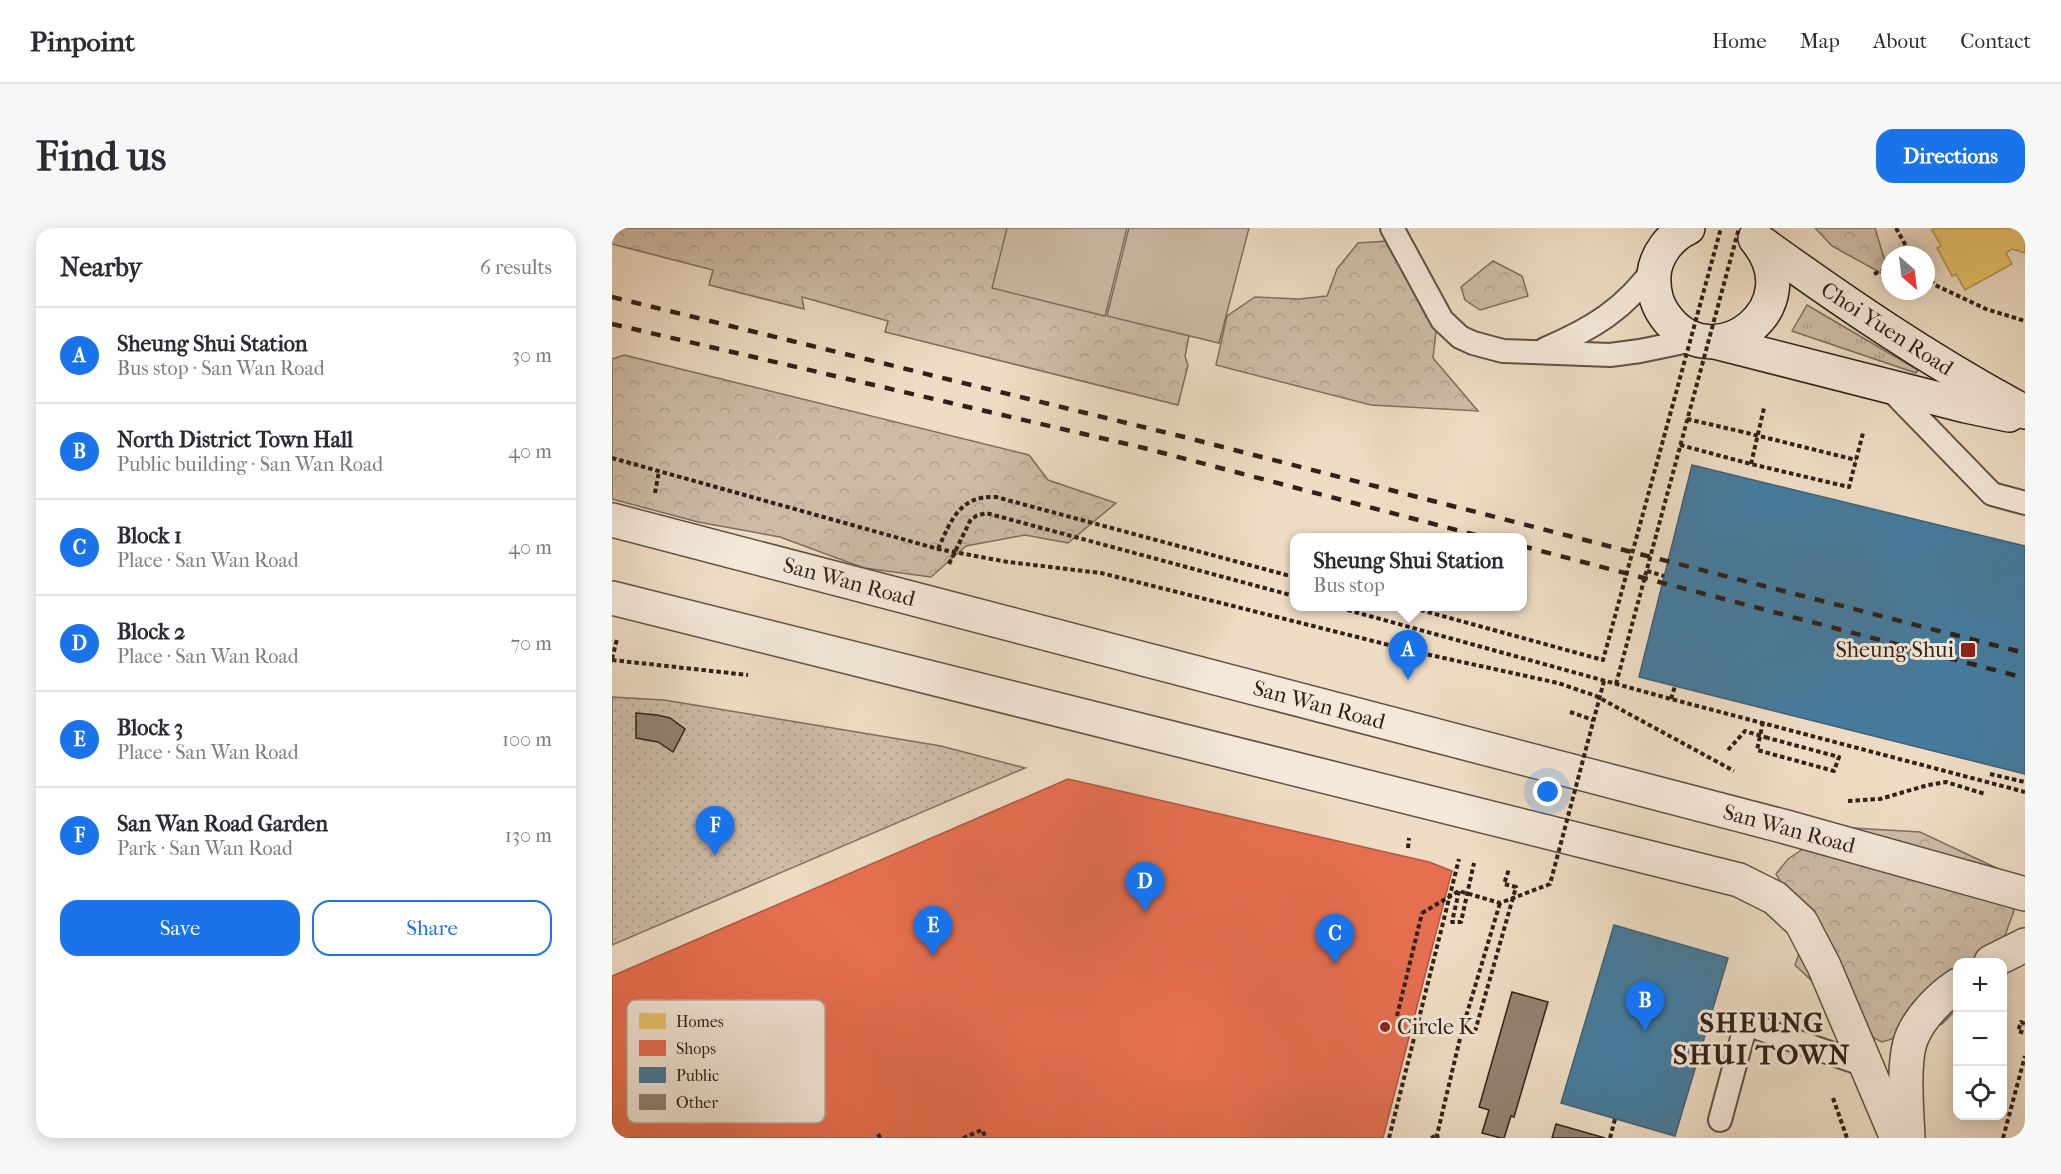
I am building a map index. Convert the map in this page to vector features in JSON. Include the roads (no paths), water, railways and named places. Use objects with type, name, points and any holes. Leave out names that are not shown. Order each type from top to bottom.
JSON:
[{"type":"street","name":"Choi Yuen Road","points":[[1655,228],[1656,298],[1662,312],[1672,325],[1684,334],[1966,406],[2025,418]]},
{"type":"street","points":[[1655,267],[1670,240],[1688,228]]},
{"type":"street","name":"Choi Yuen Road","points":[[1740,230],[1918,351],[2025,412]]},
{"type":"street","points":[[1706,340],[1730,339],[1745,333],[1757,323],[1772,296],[1771,265],[1765,250],[1740,230]]},
{"type":"street","name":"San Wan Road","points":[[612,520],[1786,827],[2025,894]]},
{"type":"street","points":[[612,598],[1739,880],[1775,898],[1801,922],[1824,966],[1897,1138]]},
{"type":"street","points":[[2000,958],[2025,945]]},
{"type":"street","points":[[1908,1138],[1907,1061],[1912,1037],[1926,1015],[1953,990]]},
{"type":"lane","points":[[1392,228],[1442,320],[1460,337],[1473,343],[1495,350],[1610,354],[1706,340]]},
{"type":"lane","points":[[1535,353],[1574,337],[1614,313],[1643,284],[1655,267]]},
{"type":"lane","points":[[1886,385],[1992,494],[2025,503]]},
{"type":"lane","points":[[1720,1120],[1746,1024],[1865,1065]]},
{"type":"railway","points":[[612,297],[1180,436],[2025,653]]},
{"type":"railway","points":[[612,324],[1144,448],[1468,533]]},
{"type":"railway","points":[[1527,547],[2025,678]]},
{"type":"place","name":"Sheung Shui","points":[[1968,650]]},
{"type":"place","name":"Sheung Shui Station","points":[[1408,680]]},
{"type":"place","name":"San Wan Road Garden","points":[[715,856]]},
{"type":"place","name":"Block 2","points":[[1145,912]]},
{"type":"place","name":"Block 3","points":[[933,956]]},
{"type":"place","name":"Block 1","points":[[1335,964]]},
{"type":"place","name":"Circle K","points":[[1385,1027]]},
{"type":"place","name":"North District Town Hall","points":[[1645,1031]]},
{"type":"district","name":"SHEUNG SHUI TOWN","points":[[1762,1038]]}]
